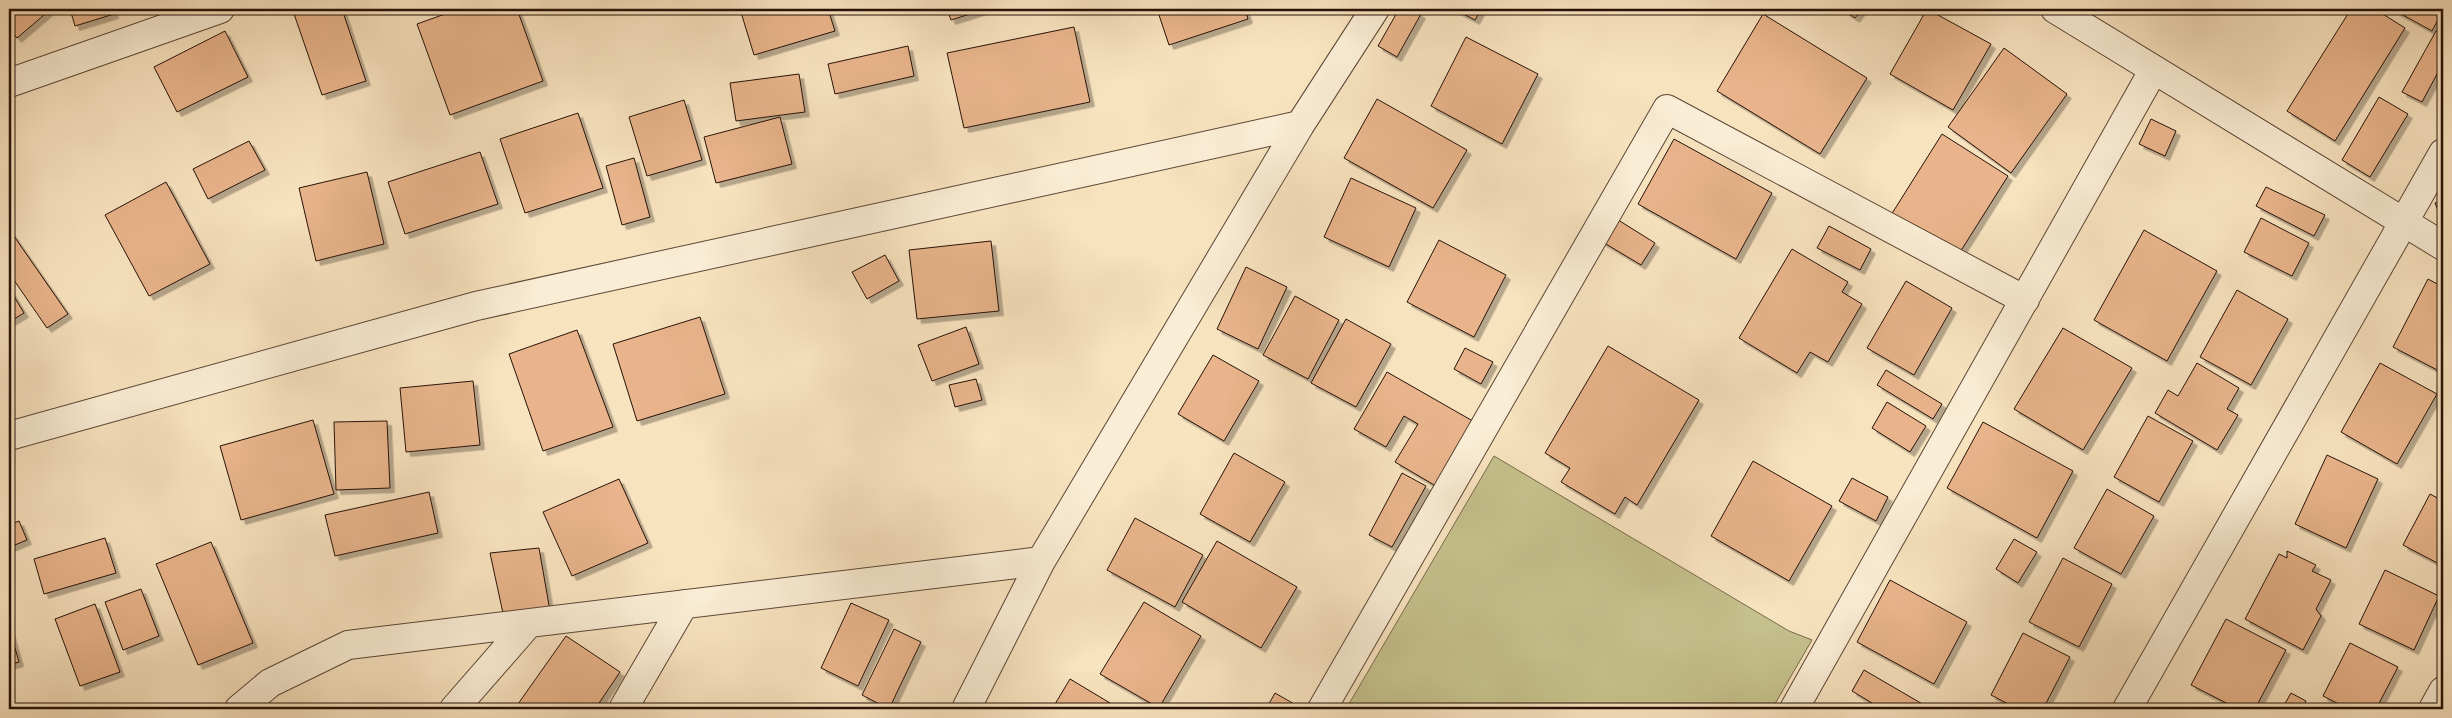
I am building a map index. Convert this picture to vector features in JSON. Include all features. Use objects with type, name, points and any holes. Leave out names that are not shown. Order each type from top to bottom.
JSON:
[{"type":"street","points":[[9,83],[220,9]]},
{"type":"street","points":[[966,709],[1041,562],[1300,125],[1375,9]]},
{"type":"street","points":[[2055,9],[2443,246]]},
{"type":"street","points":[[1794,709],[2026,300],[2153,70]]},
{"type":"street","points":[[1322,709],[1667,109],[2026,300]]},
{"type":"street","points":[[9,436],[476,306],[1300,125]]},
{"type":"street","points":[[2127,709],[2443,153]]},
{"type":"street","points":[[239,709],[270,683],[348,645],[1041,562]]},
{"type":"street","points":[[622,709],[684,604]]},
{"type":"street","points":[[454,709],[529,623]]},
{"type":"street","points":[[2433,709],[2443,691]]},
{"type":"shaded area","points":[[1494,456],[1789,631],[1812,640],[1772,709],[1346,709]]},
{"type":"building","points":[[9,9],[51,9],[17,38],[9,29]]},
{"type":"building","points":[[70,9],[113,9],[114,14],[75,26]]},
{"type":"building","points":[[299,9],[342,9],[366,81],[322,95],[293,11]]},
{"type":"building","points":[[459,9],[517,9],[543,81],[450,115],[417,24]]},
{"type":"building","points":[[740,9],[828,9],[835,31],[754,55]]},
{"type":"building","points":[[947,9],[986,9],[951,20]]},
{"type":"building","points":[[1157,9],[1245,9],[1248,19],[1169,45]]},
{"type":"building","points":[[1399,9],[1412,9],[1421,14],[1397,57],[1378,46]]},
{"type":"building","points":[[1454,9],[1481,9],[1475,20]]},
{"type":"building","points":[[1842,9],[1862,9],[1855,18]]},
{"type":"building","points":[[1927,9],[1991,44],[1953,110],[1890,74]]},
{"type":"building","points":[[2351,9],[2375,9],[2405,28],[2335,141],[2287,111]]},
{"type":"building","points":[[2392,9],[2443,9],[2443,10],[2432,31]]},
{"type":"building","points":[[1763,14],[1867,78],[1820,154],[1717,91]]},
{"type":"building","points":[[1074,27],[1090,102],[964,128],[947,53]]},
{"type":"building","points":[[225,31],[248,77],[177,112],[154,67]]},
{"type":"building","points":[[2436,31],[2443,34],[2443,63],[2422,102],[2402,92]]},
{"type":"building","points":[[1466,37],[1538,74],[1502,144],[1431,106]]},
{"type":"building","points":[[908,46],[914,76],[835,94],[828,64]]},
{"type":"building","points":[[2004,48],[2067,94],[2011,173],[1948,127]]},
{"type":"building","points":[[799,74],[805,112],[736,121],[730,83]]},
{"type":"building","points":[[2379,97],[2408,114],[2370,177],[2342,160]]},
{"type":"building","points":[[1377,99],[1467,150],[1433,208],[1344,158]]},
{"type":"building","points":[[684,100],[702,160],[647,176],[629,117]]},
{"type":"building","points":[[578,113],[603,188],[525,213],[500,139]]},
{"type":"building","points":[[780,117],[792,164],[716,183],[704,137]]},
{"type":"building","points":[[2151,119],[2176,131],[2165,156],[2139,144]]},
{"type":"building","points":[[1942,134],[2008,176],[1957,257],[1891,215]]},
{"type":"building","points":[[1674,139],[1772,193],[1736,259],[1638,204]]},
{"type":"building","points":[[249,141],[265,170],[208,199],[193,169]]},
{"type":"building","points":[[480,152],[498,204],[405,234],[388,182]]},
{"type":"building","points":[[634,158],[650,217],[622,225],[606,166]]},
{"type":"building","points":[[367,172],[384,244],[316,261],[299,188]]},
{"type":"building","points":[[1351,178],[1416,208],[1389,267],[1324,237]]},
{"type":"building","points":[[166,182],[210,264],[149,296],[105,215]]},
{"type":"building","points":[[2266,187],[2325,215],[2314,236],[2256,206]]},
{"type":"building","points":[[2443,200],[2443,223],[2435,203]]},
{"type":"building","points":[[1615,218],[1655,243],[1641,265],[1601,241]]},
{"type":"building","points":[[2261,218],[2309,243],[2292,276],[2244,252]]},
{"type":"building","points":[[1829,226],[1871,249],[1860,270],[1817,248]]},
{"type":"building","points":[[9,229],[68,314],[47,328],[9,273]]},
{"type":"building","points":[[2144,230],[2217,271],[2167,361],[2094,320]]},
{"type":"building","points":[[1439,240],[1506,275],[1474,337],[1407,302]]},
{"type":"building","points":[[991,241],[999,311],[917,319],[909,250]]},
{"type":"building","points":[[1792,249],[1848,282],[1842,292],[1862,304],[1828,362],[1810,352],[1797,373],[1739,338]]},
{"type":"building","points":[[885,255],[899,281],[867,299],[852,272]]},
{"type":"building","points":[[1246,267],[1287,287],[1258,349],[1217,329]]},
{"type":"building","points":[[2428,279],[2443,287],[2443,373],[2393,347]]},
{"type":"building","points":[[1906,281],[1952,308],[1914,375],[1867,348]]},
{"type":"building","points":[[9,288],[24,313],[9,322]]},
{"type":"building","points":[[2237,290],[2288,319],[2251,385],[2200,357]]},
{"type":"building","points":[[1295,296],[1339,320],[1308,379],[1263,355]]},
{"type":"building","points":[[700,317],[725,394],[637,421],[613,344]]},
{"type":"building","points":[[1346,319],[1391,344],[1356,407],[1311,383]]},
{"type":"building","points":[[966,327],[979,364],[932,381],[918,345]]},
{"type":"building","points":[[2063,328],[2132,368],[2083,450],[2014,409]]},
{"type":"building","points":[[577,330],[613,427],[543,451],[509,354]]},
{"type":"building","points":[[1608,346],[1699,400],[1637,505],[1625,497],[1615,514],[1561,482],[1570,468],[1545,453]]},
{"type":"building","points":[[1465,348],[1493,362],[1481,384],[1454,369]]},
{"type":"building","points":[[1213,355],[1259,381],[1224,441],[1178,414]]},
{"type":"building","points":[[2197,363],[2239,388],[2227,409],[2238,415],[2217,450],[2155,413],[2168,390],[2178,396]]},
{"type":"building","points":[[2380,363],[2437,394],[2397,464],[2341,432]]},
{"type":"building","points":[[1886,370],[1942,404],[1933,419],[1877,385]]},
{"type":"building","points":[[1387,372],[1478,424],[1441,489],[1395,462],[1418,424],[1404,416],[1386,447],[1354,429]]},
{"type":"building","points":[[976,379],[982,400],[955,407],[949,385]]},
{"type":"building","points":[[473,381],[480,445],[406,452],[400,388]]},
{"type":"building","points":[[1887,402],[1926,426],[1910,452],[1872,428]]},
{"type":"building","points":[[2148,416],[2193,441],[2159,502],[2114,477]]},
{"type":"building","points":[[313,420],[334,494],[241,520],[220,446]]},
{"type":"building","points":[[387,421],[390,488],[336,490],[334,422]]},
{"type":"building","points":[[1983,422],[2073,471],[2037,538],[1947,488]]},
{"type":"building","points":[[1234,453],[1285,482],[1250,542],[1200,514]]},
{"type":"building","points":[[2327,455],[2378,479],[2346,548],[2295,524]]},
{"type":"building","points":[[1753,461],[1832,506],[1789,581],[1711,536]]},
{"type":"building","points":[[1402,473],[1426,486],[1392,547],[1369,535]]},
{"type":"building","points":[[1852,478],[1888,497],[1876,521],[1839,501]]},
{"type":"building","points":[[619,479],[648,543],[572,576],[543,512]]},
{"type":"building","points":[[2107,489],[2154,516],[2121,574],[2074,548]]},
{"type":"building","points":[[429,492],[438,533],[335,556],[325,515]]},
{"type":"building","points":[[2430,494],[2443,501],[2443,566],[2403,545]]},
{"type":"building","points":[[1135,518],[1203,555],[1175,607],[1107,570]]},
{"type":"building","points":[[19,521],[27,540],[10,547],[9,525]]},
{"type":"building","points":[[105,538],[116,573],[44,594],[34,559]]},
{"type":"building","points":[[2014,539],[2037,552],[2018,583],[1996,569]]},
{"type":"building","points":[[1217,541],[1297,587],[1261,648],[1182,602]]},
{"type":"building","points":[[211,542],[253,643],[198,665],[156,564]]},
{"type":"building","points":[[539,548],[550,611],[504,618],[490,553]]},
{"type":"building","points":[[2287,551],[2316,565],[2312,571],[2331,580],[2316,609],[2321,616],[2303,650],[2245,619],[2279,554],[2287,558]]},
{"type":"building","points":[[2063,558],[2112,584],[2079,647],[2029,622]]},
{"type":"building","points":[[2385,570],[2439,596],[2414,650],[2359,624]]},
{"type":"building","points":[[1890,580],[1967,622],[1934,684],[1857,642]]},
{"type":"building","points":[[141,589],[159,636],[123,650],[105,602]]},
{"type":"building","points":[[1144,602],[1201,636],[1159,708],[1100,674]]},
{"type":"building","points":[[851,603],[889,620],[858,686],[821,668]]},
{"type":"building","points":[[95,604],[120,672],[80,686],[55,619]]},
{"type":"building","points":[[2226,619],[2286,650],[2255,709],[2238,709],[2191,685]]},
{"type":"building","points":[[9,627],[19,662],[9,665]]},
{"type":"building","points":[[894,629],[921,642],[889,709],[862,695]]},
{"type":"building","points":[[2023,633],[2070,657],[2043,709],[2018,709],[1991,695]]},
{"type":"building","points":[[566,636],[620,672],[595,709],[526,709],[518,704]]},
{"type":"building","points":[[2350,643],[2398,667],[2376,709],[2349,709],[2323,696]]},
{"type":"building","points":[[1864,670],[1931,709],[1882,709],[1852,691]]},
{"type":"building","points":[[1070,679],[1120,709],[1052,709]]},
{"type":"building","points":[[1275,693],[1296,705],[1293,709],[1266,709]]},
{"type":"building","points":[[2291,693],[2306,701],[2302,709],[2282,709]]}]
